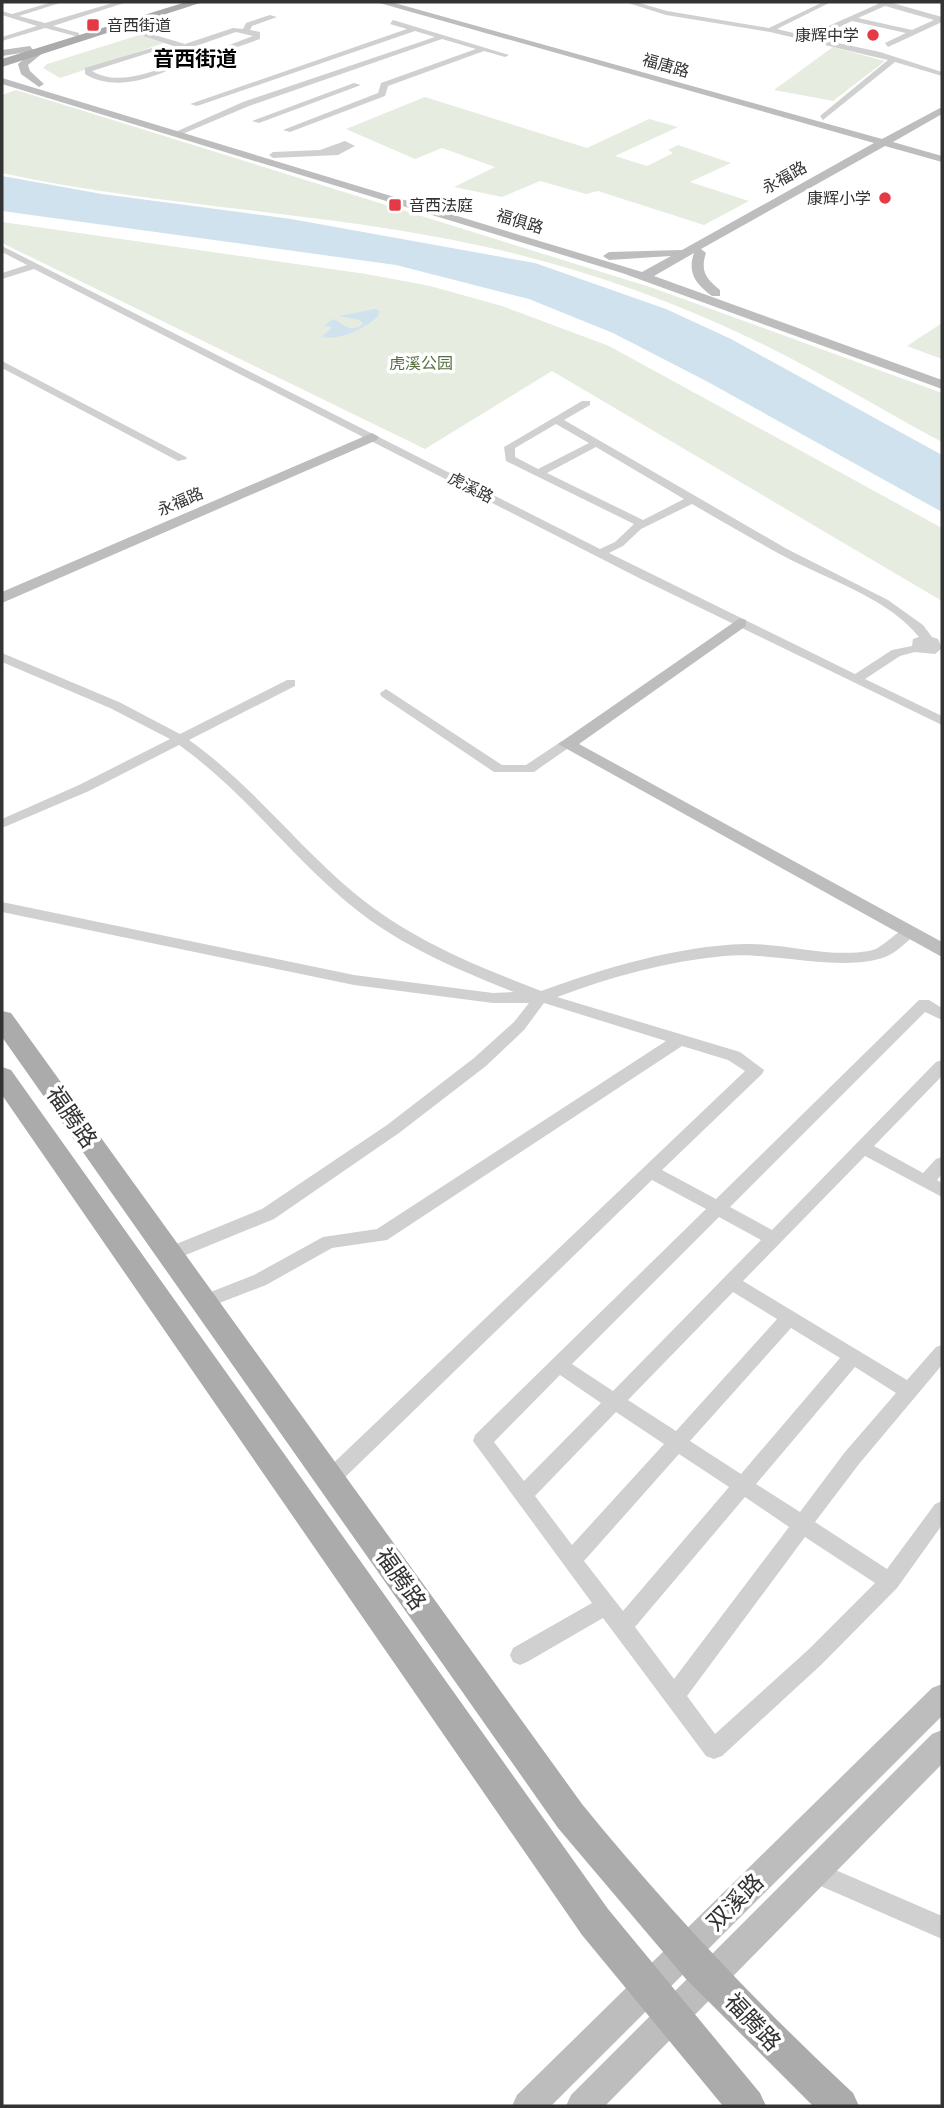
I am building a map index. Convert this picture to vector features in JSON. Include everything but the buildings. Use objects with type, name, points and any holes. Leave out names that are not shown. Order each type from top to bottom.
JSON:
[{"type":"main road","points":[[2,63],[76,34],[181,2]]},
{"type":"main road","points":[[2,55],[35,50],[197,2]]},
{"type":"main road","name":"福腾路","points":[[2,1019],[570,1816],[631,1893],[783,2054],[840,2106]]},
{"type":"main road","name":"福腾路","points":[[2,1076],[595,1922],[747,2106]]},
{"type":"street","points":[[2,11],[28,2]]},
{"type":"street","points":[[2,19],[59,2]]},
{"type":"street","points":[[2,30],[94,2]]},
{"type":"street","points":[[2,39],[122,2]]},
{"type":"street","name":"福唐路","points":[[381,2],[830,123]]},
{"type":"street","name":"福唐路","points":[[403,2],[830,123],[890,144],[934,144]]},
{"type":"street","points":[[629,2],[666,13],[808,38],[942,74]]},
{"type":"street","points":[[769,30],[828,2]]},
{"type":"street","points":[[808,38],[882,3],[942,19]]},
{"type":"street","points":[[2,11],[28,22],[76,34]]},
{"type":"street","points":[[246,31],[249,25],[273,17]]},
{"type":"street","points":[[853,19],[912,33]]},
{"type":"street","points":[[888,45],[942,19]]},
{"type":"street","points":[[393,22],[505,55]]},
{"type":"street","points":[[121,26],[197,51]]},
{"type":"street","points":[[194,104],[413,29]]},
{"type":"street","points":[[822,30],[847,34],[857,29]]},
{"type":"street","points":[[179,65],[176,58],[197,51],[217,51],[257,37],[257,34],[236,30],[186,47]]},
{"type":"street","points":[[182,131],[246,104],[441,37]]},
{"type":"street","points":[[152,49],[88,70],[89,74],[113,83],[125,82],[179,65],[211,64],[224,57],[217,51]]},
{"type":"street","points":[[287,130],[484,49]]},
{"type":"street","points":[[33,86],[23,64],[35,50]]},
{"type":"street","points":[[830,123],[894,59]]},
{"type":"street","points":[[317,62],[364,78]]},
{"type":"street","points":[[303,66],[357,85],[383,90]]},
{"type":"street","name":"福俱路","points":[[2,73],[33,86],[716,293],[942,375]]},
{"type":"street","name":"福俱路","points":[[2,82],[33,86]]},
{"type":"street","points":[[374,82],[383,90]]},
{"type":"street","points":[[256,121],[357,85]]},
{"type":"street","name":"永福路","points":[[934,144],[942,110]]},
{"type":"street","name":"永福路","points":[[934,144],[942,119]]},
{"type":"street","points":[[830,123],[872,127]]},
{"type":"street","points":[[830,123],[847,141],[859,160]]},
{"type":"street","name":"福俱路","points":[[182,131],[273,155],[609,256],[942,385]]},
{"type":"street","points":[[890,144],[934,144]]},
{"type":"street","points":[[890,144],[934,144]]},
{"type":"street","name":"永福路","points":[[653,275],[890,144],[934,144]]},
{"type":"street","points":[[273,155],[323,152]]},
{"type":"street","name":"虎溪路","points":[[2,250],[601,553],[942,721]]},
{"type":"street","points":[[609,256],[642,257],[695,251],[697,276],[700,282],[716,293]]},
{"type":"street","points":[[2,276],[35,265]]},
{"type":"street","points":[[2,364],[182,459]]},
{"type":"street","points":[[586,403],[509,447],[510,459],[643,524]]},
{"type":"street","points":[[556,420],[892,609],[923,631],[931,648],[897,653],[856,679]]},
{"type":"street","name":"永福路","points":[[2,585],[367,435]]},
{"type":"street","name":"永福路","points":[[2,598],[367,435]]},
{"type":"street","points":[[538,473],[597,443]]},
{"type":"street","points":[[601,553],[619,544],[643,524],[694,499]]},
{"type":"street","points":[[386,693],[499,769],[529,769],[740,622]]},
{"type":"street","points":[[2,657],[99,698],[179,739],[236,784],[346,894],[414,944],[541,997],[734,1056],[756,1070],[330,1479]]},
{"type":"street","points":[[2,824],[85,788],[291,683]]},
{"type":"street","points":[[567,744],[942,950]]},
{"type":"street","points":[[2,907],[354,980],[492,998],[541,997],[586,980],[744,949],[799,951],[845,957],[878,955],[910,932]]},
{"type":"street","points":[[170,1254],[268,1214],[393,1129],[480,1062],[519,1026],[541,997]]},
{"type":"street","points":[[942,1015],[924,1004],[482,1441],[715,1749],[815,1657],[890,1582],[942,1510]]},
{"type":"street","points":[[204,1302],[260,1280],[329,1242],[381,1235],[680,1039]]},
{"type":"street","points":[[523,1495],[942,1066]]},
{"type":"street","points":[[863,1147],[942,1191]]},
{"type":"street","points":[[925,1182],[942,1163]]},
{"type":"street","points":[[652,1172],[774,1239]]},
{"type":"street","points":[[732,1282],[909,1391]]},
{"type":"street","points":[[572,1560],[789,1318]]},
{"type":"street","points":[[674,1696],[852,1458],[942,1352]]},
{"type":"street","points":[[622,1627],[853,1356]]},
{"type":"street","points":[[559,1365],[890,1582]]},
{"type":"street","points":[[520,1655],[606,1606]]},
{"type":"street","name":"双溪路","points":[[528,2106],[942,1697]]},
{"type":"street","name":"双溪路","points":[[582,2106],[817,1873],[942,1744]]},
{"type":"street","points":[[817,1873],[942,1928]]},
{"type":"green space","points":[[139,35],[164,43],[60,78],[43,68],[47,64]]},
{"type":"green space","points":[[833,47],[885,61],[833,101],[774,90]]},
{"type":"green space","points":[[16,90],[653,288],[942,393],[942,442],[752,339],[651,296],[583,272],[512,253],[418,234],[120,194],[2,173],[2,95]]},
{"type":"green space","points":[[425,97],[587,148],[649,119],[678,127],[615,156],[647,166],[673,153],[668,150],[678,145],[731,163],[690,182],[749,201],[704,225],[598,191],[586,194],[540,181],[502,197],[454,187],[495,167],[442,148],[415,159],[346,129]]},
{"type":"green space","name":"虎溪公园","points":[[2,222],[366,274],[430,286],[502,306],[609,346],[942,528],[942,601],[552,371],[425,449],[2,243]]},
{"type":"green space","points":[[942,323],[942,359],[907,346]]},
{"type":"water","points":[[2,176],[102,194],[291,219],[535,263],[666,309],[731,339],[942,455],[942,512],[708,382],[613,333],[529,299],[396,265],[2,211]]},
{"type":"water","points":[[375,309],[379,311],[379,315],[360,329],[336,337],[322,337],[332,327],[324,326],[333,319],[346,327],[354,328],[363,324],[360,320],[339,316]]},
{"type":"place","name":"音西街道","points":[[93,25]]},
{"type":"place","name":"康辉中学","points":[[873,35]]},
{"type":"place","name":"康辉小学","points":[[885,198]]},
{"type":"place","name":"音西法庭","points":[[395,205]]},
{"type":"district","name":"音西街道","points":[[195,59]]}]
